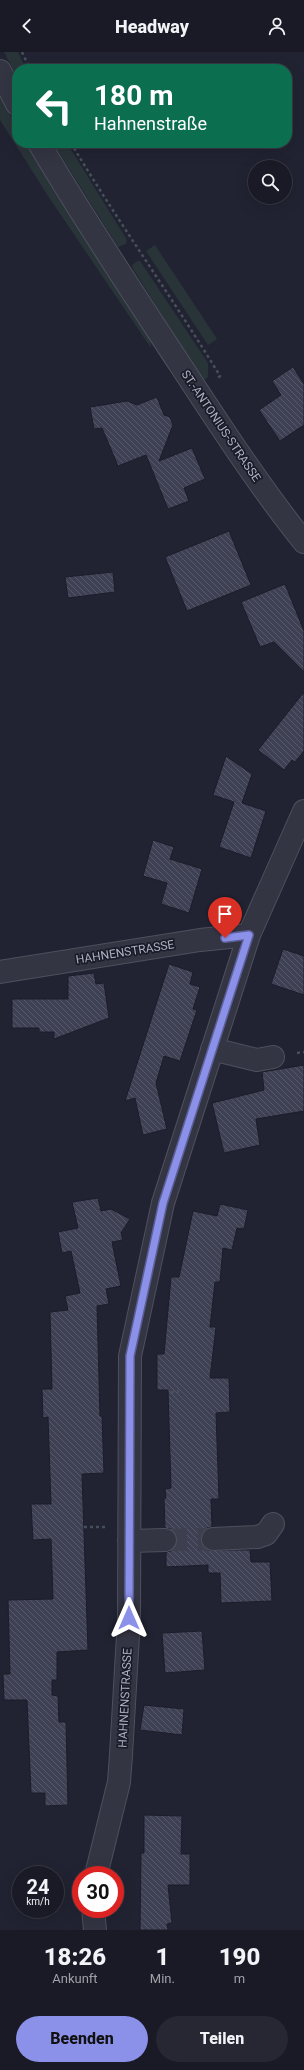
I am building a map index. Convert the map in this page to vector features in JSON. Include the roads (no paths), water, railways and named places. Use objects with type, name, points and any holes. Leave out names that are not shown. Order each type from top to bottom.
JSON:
[{"type":"street","points":[[0,70],[12,94]]},
{"type":"street","name":"ST.-ANTONIUS-STRASSE","points":[[42,148],[142,307],[199,393],[266,493],[304,542]]},
{"type":"street","name":"HAHNENSTRASSE","points":[[98,1866],[118,1782],[122,1756],[129,1618],[130,1356],[163,1203],[212,1049],[249,935],[304,811]]},
{"type":"street","name":"HAHNENSTRASSE","points":[[0,972],[200,940],[249,935]]},
{"type":"street","points":[[212,1049],[257,1060],[273,1057]]},
{"type":"street","points":[[212,1539],[257,1537],[266,1534],[273,1524]]},
{"type":"street","points":[[129,1541],[165,1540]]},
{"type":"street","points":[[94,1918],[95,1930]]},
{"type":"tunnel","points":[[165,1540],[213,1539]]}]
